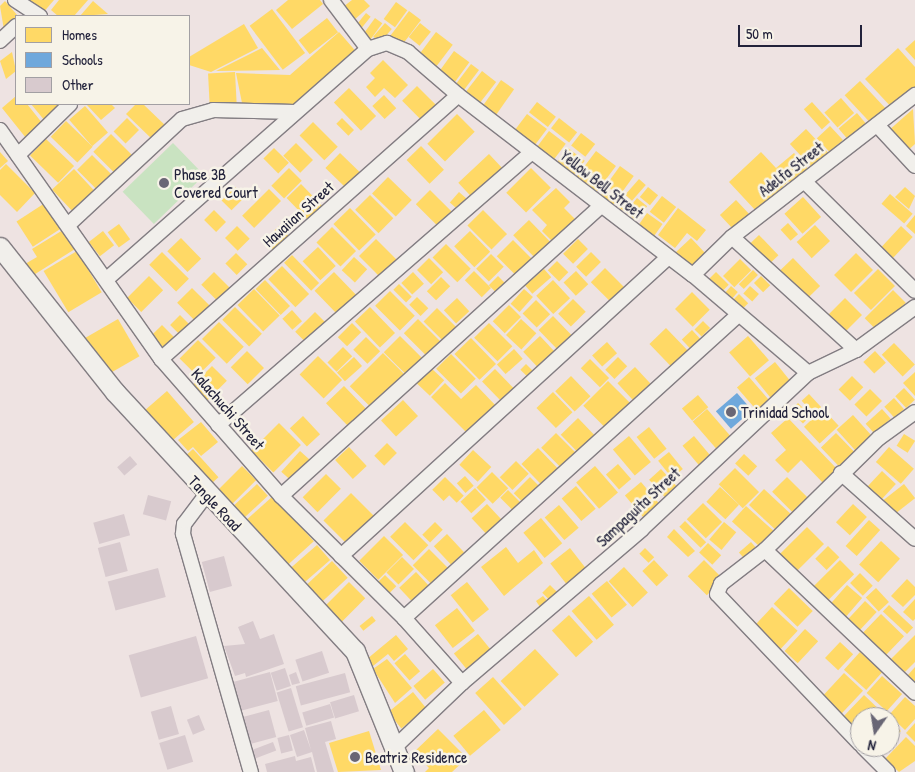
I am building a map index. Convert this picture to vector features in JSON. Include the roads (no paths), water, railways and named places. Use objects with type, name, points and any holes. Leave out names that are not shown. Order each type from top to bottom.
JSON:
[{"type":"street","points":[[15,0],[33,15]]},
{"type":"street","points":[[108,278],[368,49],[331,0]]},
{"type":"street","points":[[0,41],[15,27]]},
{"type":"street","name":"Yellow Bell Street","points":[[368,49],[387,43],[401,48],[458,95],[693,275],[808,373]]},
{"type":"street","name":"Hawaiian Street","points":[[161,359],[458,95]]},
{"type":"street","name":"Adelfa Street","points":[[693,275],[732,237],[915,95]]},
{"type":"street","points":[[18,154],[69,105]]},
{"type":"street","points":[[69,224],[182,119],[213,110],[295,112]]},
{"type":"street","points":[[877,125],[915,166]]},
{"type":"street","name":"Kalachuchi Street","points":[[0,130],[108,278],[161,359],[281,496],[404,618],[462,683]]},
{"type":"street","points":[[218,425],[532,152]]},
{"type":"street","points":[[804,181],[915,291]]},
{"type":"street","points":[[281,496],[601,206]]},
{"type":"street","points":[[732,237],[856,350]]},
{"type":"street","name":"Tangle Road","points":[[0,247],[115,392],[206,495],[355,651],[396,747],[404,772]]},
{"type":"street","points":[[341,556],[668,257]]},
{"type":"street","name":"Sampaguita Street","points":[[396,747],[462,683],[642,529],[808,373],[856,350],[915,307]]},
{"type":"street","points":[[404,618],[738,315]]},
{"type":"street","points":[[850,734],[717,594],[721,584],[765,550],[841,473],[913,416]]},
{"type":"street","points":[[841,473],[915,539]]},
{"type":"street","points":[[206,495],[184,524],[183,534],[251,772]]},
{"type":"street","points":[[765,550],[915,694]]},
{"type":"street","points":[[873,757],[888,772]]},
{"type":"place","name":"Phase 3B Covered Court","points":[[164,183]]},
{"type":"place","name":"Trinidad School","points":[[731,412]]},
{"type":"place","name":"Beatriz Residence","points":[[355,757]]}]
